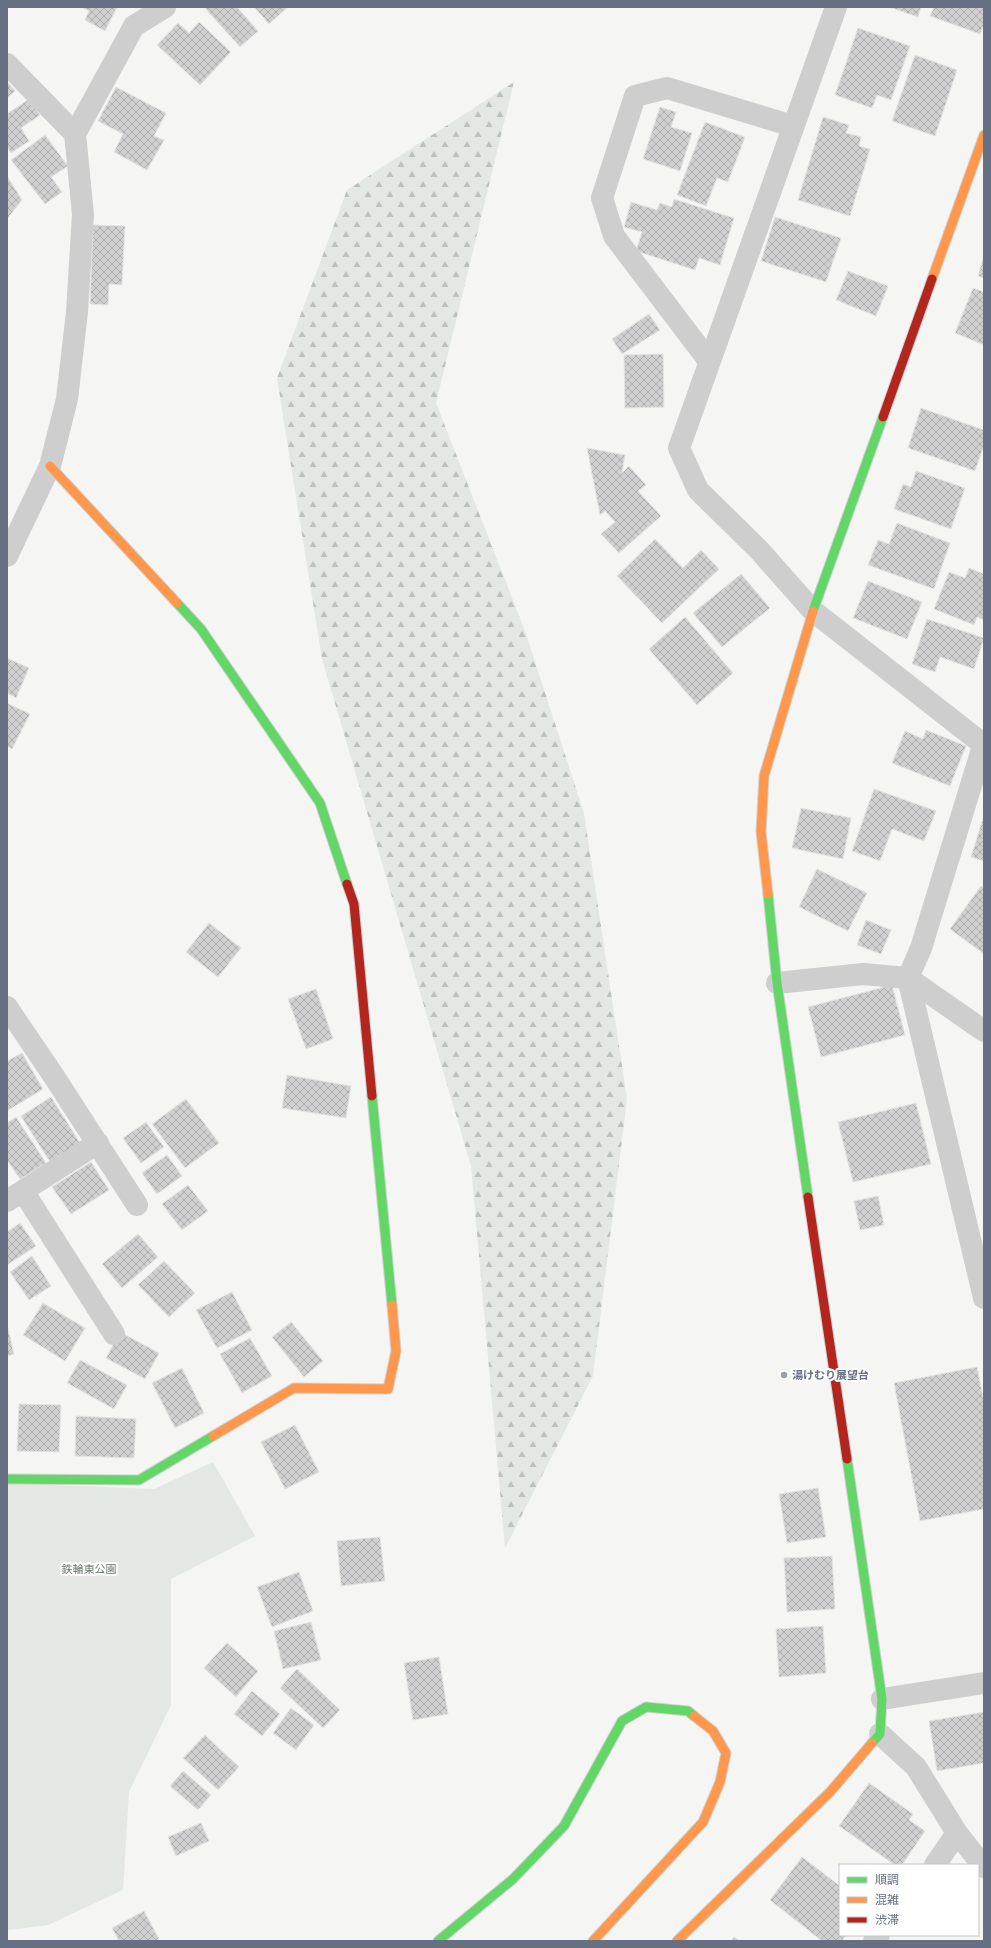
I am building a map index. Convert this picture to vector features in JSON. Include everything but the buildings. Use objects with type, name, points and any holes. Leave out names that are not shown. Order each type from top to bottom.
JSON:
[{"type":"street","points":[[7,556],[50,466],[67,399],[76,312],[82,214],[75,134],[134,26],[165,7]]},
{"type":"street","points":[[836,7],[679,448],[698,490],[760,551],[813,611],[984,744],[920,948],[908,978],[984,1298]]},
{"type":"street","points":[[7,64],[75,134]]},
{"type":"street","points":[[709,361],[614,236],[602,198],[635,96],[668,88],[793,126]]},
{"type":"street","points":[[676,1941],[830,1792],[880,1734],[882,1699],[777,983],[761,832],[764,776],[813,611],[984,135]]},
{"type":"street","points":[[7,1479],[139,1480],[294,1388],[388,1389],[396,1351],[354,904],[320,803],[201,629],[50,466]]},
{"type":"street","points":[[777,983],[863,974],[908,978],[984,1031]]},
{"type":"street","points":[[7,1007],[98,1143],[137,1205]]},
{"type":"street","points":[[98,1143],[15,1196],[114,1334]]},
{"type":"street","points":[[882,1699],[984,1683]]},
{"type":"street","points":[[438,1941],[513,1879],[564,1826],[622,1721],[646,1707],[688,1711],[713,1731],[726,1754],[720,1782],[703,1822],[593,1941]]},
{"type":"street","points":[[880,1734],[916,1767],[957,1833],[984,1868]]},
{"type":"street","points":[[936,1864],[957,1833]]},
{"type":"green space","points":[[514,82],[436,403],[525,631],[584,813],[627,1099],[593,1376],[505,1548],[471,1166],[322,659],[277,378],[347,190]]},
{"type":"green space","name":"鉄輪東公園","points":[[213,1462],[255,1536],[171,1579],[171,1705],[129,1792],[123,1890],[48,1925],[7,1930],[7,1483],[154,1489]]},
{"type":"traffic: fast","points":[[813,611],[883,417]]},
{"type":"traffic: fast","points":[[177,603],[201,629],[320,803],[347,884]]},
{"type":"traffic: fast","points":[[768,894],[777,983],[808,1197]]},
{"type":"traffic: fast","points":[[372,1096],[392,1305]]},
{"type":"traffic: fast","points":[[7,1479],[139,1480],[213,1436]]},
{"type":"traffic: fast","points":[[847,1459],[882,1699],[880,1734],[872,1743]]},
{"type":"traffic: fast","points":[[438,1941],[513,1879],[564,1826],[622,1721],[646,1707],[688,1711],[694,1716]]},
{"type":"traffic: slow","points":[[932,279],[984,135]]},
{"type":"traffic: slow","points":[[50,466],[177,603]]},
{"type":"traffic: slow","points":[[768,894],[761,832],[764,776],[813,611]]},
{"type":"traffic: slow","points":[[213,1436],[294,1388],[388,1389],[396,1351],[392,1305]]},
{"type":"traffic: slow","points":[[593,1941],[703,1822],[720,1782],[726,1753],[713,1731],[694,1716]]},
{"type":"traffic: slow","points":[[677,1941],[830,1792],[872,1743]]},
{"type":"traffic: jam","points":[[883,417],[932,279]]},
{"type":"traffic: jam","points":[[347,884],[354,904],[372,1096]]},
{"type":"traffic: jam","points":[[808,1197],[847,1459]]},
{"type":"place","name":"湯けむり展望台","points":[[784,1375]]}]
